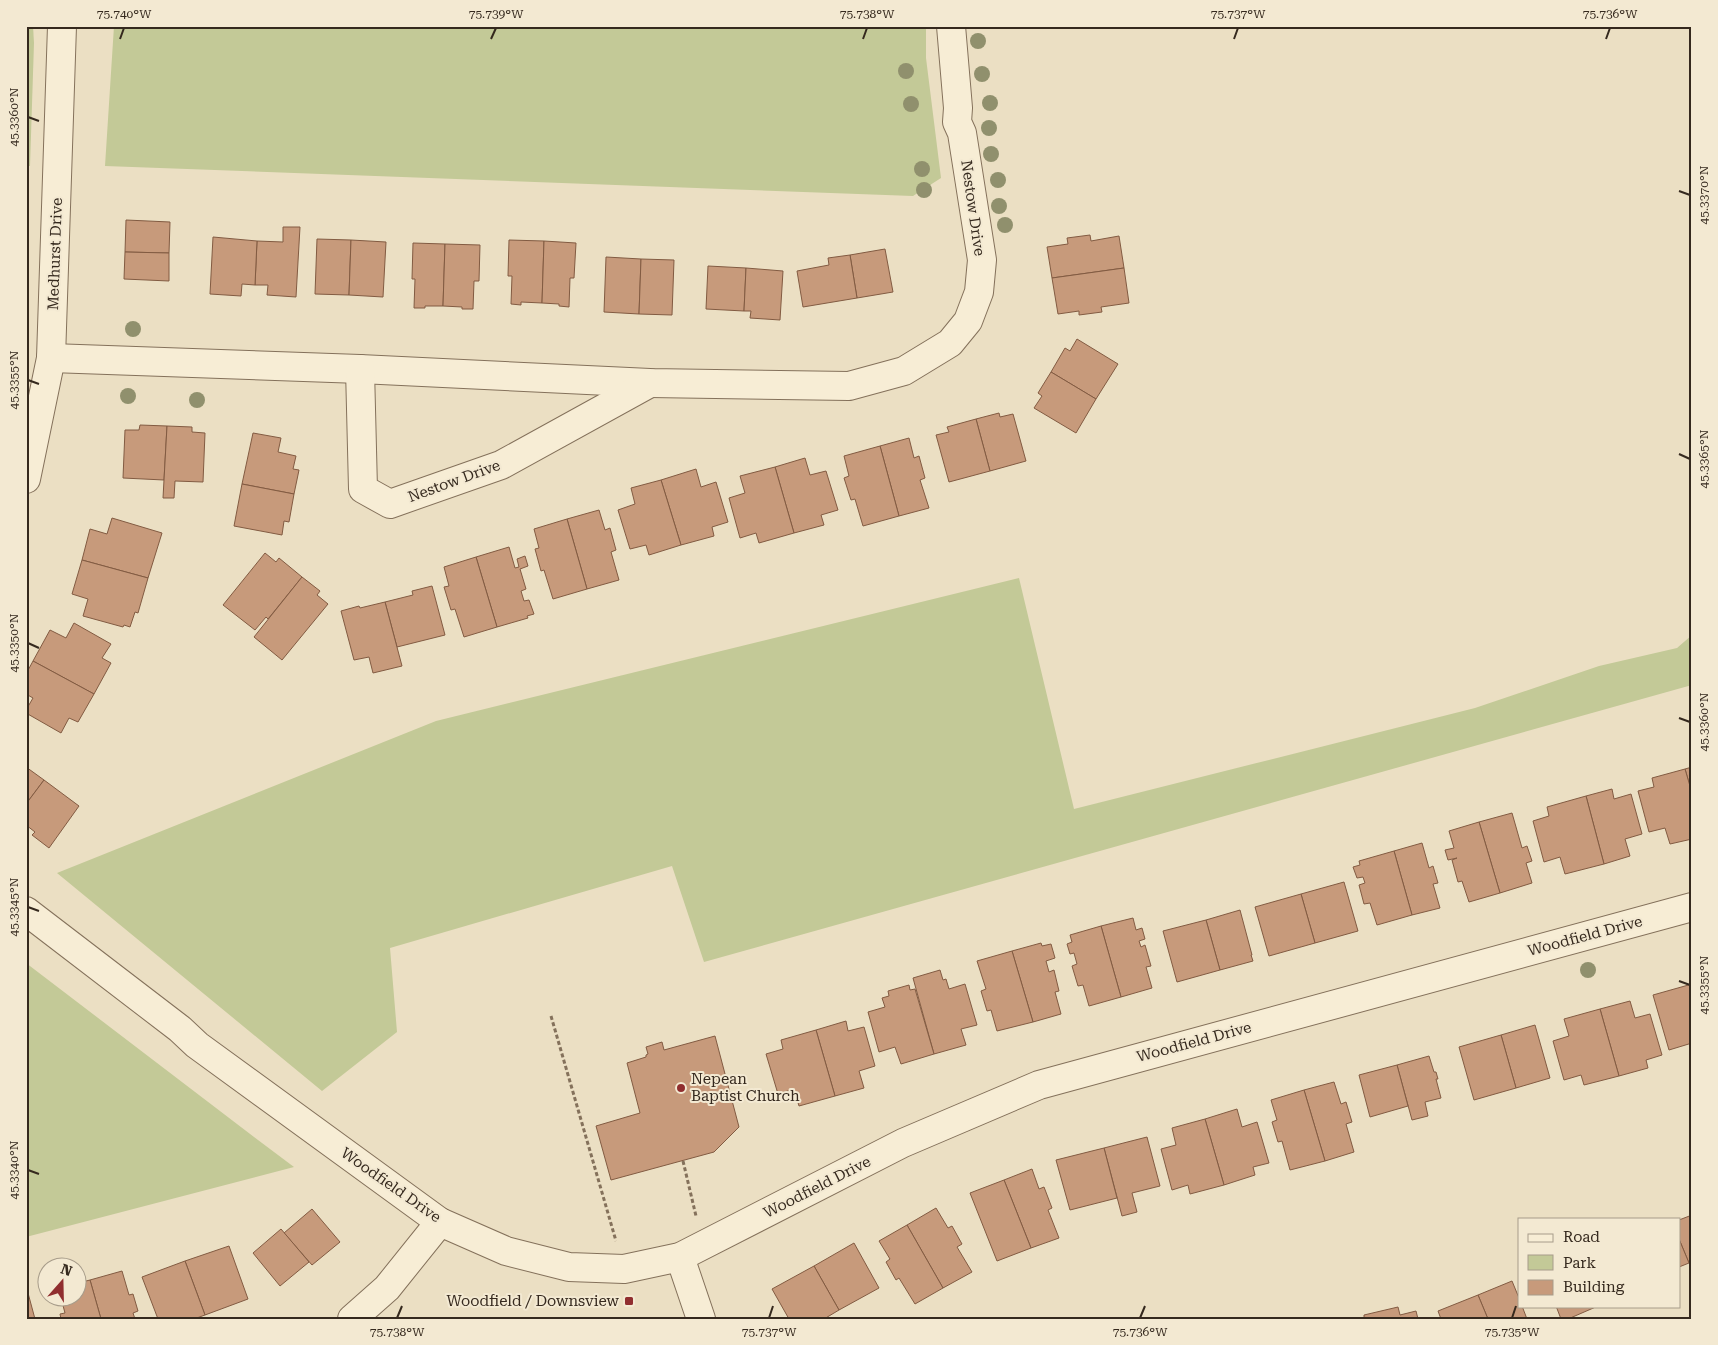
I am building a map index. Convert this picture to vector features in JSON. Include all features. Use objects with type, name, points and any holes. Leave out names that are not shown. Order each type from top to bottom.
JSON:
[{"type":"street","name":"Medhurst Drive","points":[[26,479],[51,358],[62,26]]},
{"type":"street","name":"Nestow Drive","points":[[51,358],[650,383],[849,386],[904,371],[950,343],[968,321],[979,292],[982,260],[962,134],[957,122],[958,108],[951,26]]},
{"type":"street","name":"Nestow Drive","points":[[360,370],[363,489],[390,504],[500,465],[650,383]]},
{"type":"street","name":"Woodfield Drive","points":[[26,911],[180,1029],[197,1045],[440,1222],[506,1251],[560,1265],[569,1267],[624,1268],[692,1251],[903,1143],[1039,1084],[1692,907]]},
{"type":"street","points":[[352,1319],[387,1288],[440,1222]]},
{"type":"street","points":[[692,1251],[701,1319]]},
{"type":"path","points":[[551,1016],[624,1268]]},
{"type":"path","points":[[683,1161],[692,1251]]},
{"type":"green space","points":[[26,26],[33,26],[34,43],[30,166],[26,166]]},
{"type":"green space","points":[[114,26],[926,26],[926,58],[941,178],[913,196],[105,166]]},
{"type":"green space","points":[[1019,578],[1074,809],[1475,708],[1599,666],[1677,648],[1692,635],[1692,685],[704,962],[672,866],[390,948],[397,1032],[322,1091],[57,873],[436,721]]},
{"type":"green space","points":[[26,963],[262,1143],[294,1167],[26,1237]]},
{"type":"building","points":[[126,220],[170,222],[169,253],[125,252]]},
{"type":"building","points":[[283,227],[300,227],[296,297],[267,295],[268,285],[255,285],[257,241],[283,242]]},
{"type":"building","points":[[1090,235],[1091,241],[1119,236],[1124,268],[1052,278],[1047,247],[1068,244],[1067,238]]},
{"type":"building","points":[[213,237],[257,241],[255,285],[242,284],[241,296],[210,294]]},
{"type":"building","points":[[317,239],[351,240],[349,295],[315,294]]},
{"type":"building","points":[[351,240],[386,242],[383,297],[349,295]]},
{"type":"building","points":[[509,240],[544,241],[542,303],[521,302],[521,305],[511,304],[512,276],[508,276]]},
{"type":"building","points":[[544,241],[576,243],[574,278],[570,278],[569,307],[559,306],[559,304],[542,303]]},
{"type":"building","points":[[413,243],[445,244],[443,306],[414,308],[415,279],[412,279]]},
{"type":"building","points":[[445,244],[480,245],[479,281],[474,281],[473,309],[443,306]]},
{"type":"building","points":[[885,249],[893,292],[857,298],[850,255]]},
{"type":"building","points":[[125,252],[169,253],[169,281],[124,279]]},
{"type":"building","points":[[850,255],[857,298],[803,307],[797,271],[829,265],[828,258]]},
{"type":"building","points":[[606,257],[641,259],[639,314],[604,312]]},
{"type":"building","points":[[641,259],[674,260],[672,315],[639,314]]},
{"type":"building","points":[[708,266],[746,268],[744,311],[706,309]]},
{"type":"building","points":[[746,268],[783,271],[780,320],[750,318],[751,311],[744,311]]},
{"type":"building","points":[[1124,268],[1129,303],[1101,307],[1102,312],[1079,315],[1079,311],[1058,314],[1052,278]]},
{"type":"building","points":[[1077,339],[1118,364],[1096,399],[1051,372],[1065,348],[1070,351]]},
{"type":"building","points":[[1051,372],[1096,399],[1076,433],[1034,408],[1042,396],[1038,393]]},
{"type":"building","points":[[999,413],[1000,417],[1013,414],[1026,461],[990,471],[976,419]]},
{"type":"building","points":[[976,419],[990,471],[949,482],[936,435],[949,432],[947,427]]},
{"type":"building","points":[[140,425],[167,426],[164,480],[123,478],[125,430],[139,430]]},
{"type":"building","points":[[167,426],[192,427],[192,432],[205,433],[203,482],[175,481],[174,498],[163,498]]},
{"type":"building","points":[[253,433],[281,438],[278,452],[296,456],[293,469],[299,470],[294,494],[242,484]]},
{"type":"building","points":[[909,438],[914,458],[919,456],[925,478],[920,480],[929,508],[899,516],[880,446]]},
{"type":"building","points":[[880,446],[899,516],[863,526],[855,499],[851,500],[844,478],[849,476],[844,456]]},
{"type":"building","points":[[805,458],[810,475],[826,471],[838,510],[821,515],[824,525],[794,533],[775,467]]},
{"type":"building","points":[[775,467],[794,533],[759,543],[756,533],[740,538],[729,498],[745,493],[740,476]]},
{"type":"building","points":[[696,469],[701,487],[716,482],[728,522],[712,527],[714,536],[681,545],[661,480]]},
{"type":"building","points":[[661,480],[681,545],[649,555],[646,545],[630,549],[618,510],[635,504],[631,488]]},
{"type":"building","points":[[242,484],[294,494],[289,522],[284,521],[282,535],[234,526]]},
{"type":"building","points":[[599,510],[605,530],[610,528],[616,550],[611,552],[619,580],[587,589],[567,519]]},
{"type":"building","points":[[112,518],[162,533],[148,578],[82,560],[90,529],[107,534]]},
{"type":"building","points":[[567,519],[587,589],[553,599],[544,570],[541,571],[535,549],[539,548],[534,529]]},
{"type":"building","points":[[509,547],[515,568],[519,567],[517,559],[525,556],[528,566],[520,569],[526,589],[521,591],[524,601],[529,600],[534,614],[527,616],[528,618],[497,627],[476,557]]},
{"type":"building","points":[[265,553],[276,562],[279,558],[302,577],[268,619],[266,617],[255,630],[223,605]]},
{"type":"building","points":[[476,557],[497,627],[464,637],[455,609],[451,610],[444,587],[449,586],[444,567]]},
{"type":"building","points":[[82,560],[148,578],[138,613],[135,612],[130,627],[124,625],[123,627],[83,616],[88,599],[72,594]]},
{"type":"building","points":[[302,577],[320,591],[317,595],[328,604],[282,660],[254,637]]},
{"type":"building","points":[[432,586],[445,635],[397,647],[385,602],[413,595],[412,591]]},
{"type":"building","points":[[385,602],[402,666],[373,673],[369,657],[354,660],[341,611]]},
{"type":"building","points":[[74,623],[111,644],[102,658],[111,663],[94,694],[33,661],[50,630],[66,638]]},
{"type":"building","points":[[33,661],[94,694],[78,722],[69,718],[61,733],[26,713],[33,698],[26,694],[26,674]]},
{"type":"building","points":[[26,767],[44,780],[26,804]]},
{"type":"building","points":[[1692,767],[1692,793],[1685,769]]},
{"type":"building","points":[[1685,769],[1692,793],[1692,839],[1670,844],[1665,828],[1649,832],[1638,791],[1654,787],[1652,778]]},
{"type":"building","points":[[44,780],[79,806],[49,848],[32,835],[35,832],[26,825],[26,804]]},
{"type":"building","points":[[1612,789],[1614,799],[1631,794],[1642,834],[1625,839],[1630,856],[1604,864],[1586,796]]},
{"type":"building","points":[[1586,796],[1604,864],[1565,874],[1560,857],[1544,862],[1533,821],[1549,816],[1547,807]]},
{"type":"building","points":[[1512,813],[1522,848],[1527,846],[1532,861],[1526,863],[1532,883],[1500,893],[1479,822]]},
{"type":"building","points":[[1479,822],[1500,893],[1469,902],[1462,881],[1458,882],[1452,860],[1457,858],[1448,860],[1445,850],[1454,848],[1449,831]]},
{"type":"building","points":[[1422,843],[1429,868],[1433,866],[1438,883],[1433,884],[1440,908],[1412,915],[1394,851]]},
{"type":"building","points":[[1394,851],[1412,915],[1377,925],[1370,903],[1364,904],[1359,885],[1365,883],[1363,877],[1357,878],[1353,867],[1360,865],[1359,861]]},
{"type":"building","points":[[1344,882],[1358,931],[1315,943],[1301,894]]},
{"type":"building","points":[[1301,894],[1315,943],[1269,956],[1255,907]]},
{"type":"building","points":[[1240,910],[1253,961],[1220,970],[1206,920]]},
{"type":"building","points":[[1133,918],[1136,930],[1142,928],[1145,939],[1139,941],[1141,947],[1145,945],[1151,966],[1146,967],[1152,988],[1121,997],[1101,926]]},
{"type":"building","points":[[1206,920],[1220,970],[1177,982],[1163,931]]},
{"type":"building","points":[[1101,926],[1121,997],[1089,1006],[1083,985],[1078,986],[1072,966],[1077,964],[1074,953],[1070,954],[1067,944],[1072,942],[1070,935]]},
{"type":"building","points":[[1041,943],[1042,946],[1051,944],[1055,958],[1046,961],[1049,972],[1054,970],[1059,991],[1055,992],[1061,1014],[1033,1022],[1012,951]]},
{"type":"building","points":[[1012,951],[1033,1022],[997,1031],[991,1010],[987,1011],[981,991],[986,989],[977,961]]},
{"type":"building","points":[[940,970],[943,980],[946,979],[949,989],[965,984],[977,1025],[961,1029],[966,1045],[934,1054],[913,978]]},
{"type":"building","points":[[1692,984],[1692,1043],[1669,1050],[1653,995]]},
{"type":"building","points":[[909,985],[910,990],[915,989],[934,1054],[901,1064],[895,1047],[879,1052],[868,1012],[885,1007],[882,998],[889,996],[888,991]]},
{"type":"building","points":[[1630,1001],[1635,1018],[1650,1014],[1662,1055],[1646,1060],[1648,1068],[1619,1076],[1600,1009]]},
{"type":"building","points":[[1600,1009],[1619,1076],[1584,1085],[1581,1075],[1564,1080],[1553,1041],[1569,1036],[1564,1019]]},
{"type":"building","points":[[846,1021],[848,1031],[864,1027],[875,1066],[859,1071],[864,1088],[835,1096],[816,1030]]},
{"type":"building","points":[[1535,1025],[1550,1078],[1516,1088],[1501,1035]]},
{"type":"building","points":[[816,1030],[835,1096],[799,1106],[794,1089],[778,1094],[766,1054],[783,1049],[781,1040]]},
{"type":"building","points":[[1501,1035],[1516,1088],[1474,1100],[1459,1047]]},
{"type":"building","name":"Nepean Baptist Church","points":[[715,1036],[739,1127],[714,1152],[611,1180],[596,1126],[640,1113],[627,1063],[646,1057],[648,1054],[646,1047],[662,1042],[664,1050]]},
{"type":"building","points":[[1429,1056],[1438,1079],[1436,1079],[1441,1098],[1425,1102],[1428,1116],[1412,1120],[1397,1065]]},
{"type":"building","points":[[1397,1065],[1408,1106],[1370,1117],[1359,1075]]},
{"type":"building","points":[[1334,1082],[1341,1104],[1346,1102],[1352,1122],[1346,1124],[1354,1152],[1325,1161],[1304,1090]]},
{"type":"building","points":[[1304,1090],[1325,1161],[1290,1170],[1282,1141],[1278,1142],[1272,1122],[1277,1120],[1271,1100]]},
{"type":"building","points":[[1237,1109],[1242,1127],[1257,1122],[1269,1163],[1253,1167],[1255,1175],[1224,1185],[1205,1119]]},
{"type":"building","points":[[1205,1119],[1224,1185],[1190,1194],[1188,1185],[1172,1190],[1161,1149],[1176,1145],[1172,1128]]},
{"type":"building","points":[[1147,1137],[1160,1186],[1132,1193],[1137,1212],[1122,1216],[1104,1148]]},
{"type":"building","points":[[1104,1148],[1117,1198],[1070,1210],[1056,1160]]},
{"type":"building","points":[[1032,1169],[1039,1189],[1044,1187],[1052,1208],[1048,1210],[1059,1238],[1031,1248],[1004,1180]]},
{"type":"building","points":[[1004,1180],[1031,1248],[997,1261],[970,1193]]},
{"type":"building","points":[[936,1208],[948,1228],[952,1226],[962,1244],[957,1247],[972,1272],[943,1288],[907,1225]]},
{"type":"building","points":[[312,1209],[340,1242],[312,1265],[284,1233]]},
{"type":"building","points":[[1692,1215],[1692,1262],[1689,1263],[1680,1241],[1680,1220]]},
{"type":"building","points":[[907,1225],[943,1288],[915,1304],[899,1278],[896,1280],[886,1262],[890,1259],[879,1241]]},
{"type":"building","points":[[281,1229],[309,1262],[280,1286],[253,1253]]},
{"type":"building","points":[[1680,1241],[1689,1263],[1680,1267]]},
{"type":"building","points":[[854,1243],[879,1288],[839,1310],[814,1266]]},
{"type":"building","points":[[229,1246],[248,1299],[205,1315],[185,1261]]},
{"type":"building","points":[[185,1261],[205,1315],[194,1319],[158,1319],[142,1277]]},
{"type":"building","points":[[814,1266],[839,1310],[824,1319],[789,1319],[772,1289]]},
{"type":"building","points":[[122,1271],[129,1295],[133,1294],[138,1311],[133,1313],[135,1319],[101,1319],[90,1280]]},
{"type":"building","points":[[88,1280],[90,1280],[101,1319],[61,1319],[60,1314],[65,1313],[64,1308],[88,1308]]},
{"type":"building","points":[[1512,1281],[1518,1296],[1518,1308],[1523,1308],[1527,1319],[1488,1319],[1478,1295]]},
{"type":"building","points":[[26,1293],[28,1293],[35,1319],[26,1319]]},
{"type":"building","points":[[1478,1295],[1488,1319],[1441,1319],[1438,1311]]},
{"type":"building","points":[[1398,1307],[1400,1315],[1416,1311],[1418,1319],[1364,1319],[1364,1315]]},
{"type":"building","points":[[1557,1308],[1593,1308],[1568,1319],[1561,1319]]},
{"type":"place","name":"Nepean Baptist Church","points":[[681,1088]]},
{"type":"place","name":"Woodfield / Downsview","points":[[629,1301]]}]
